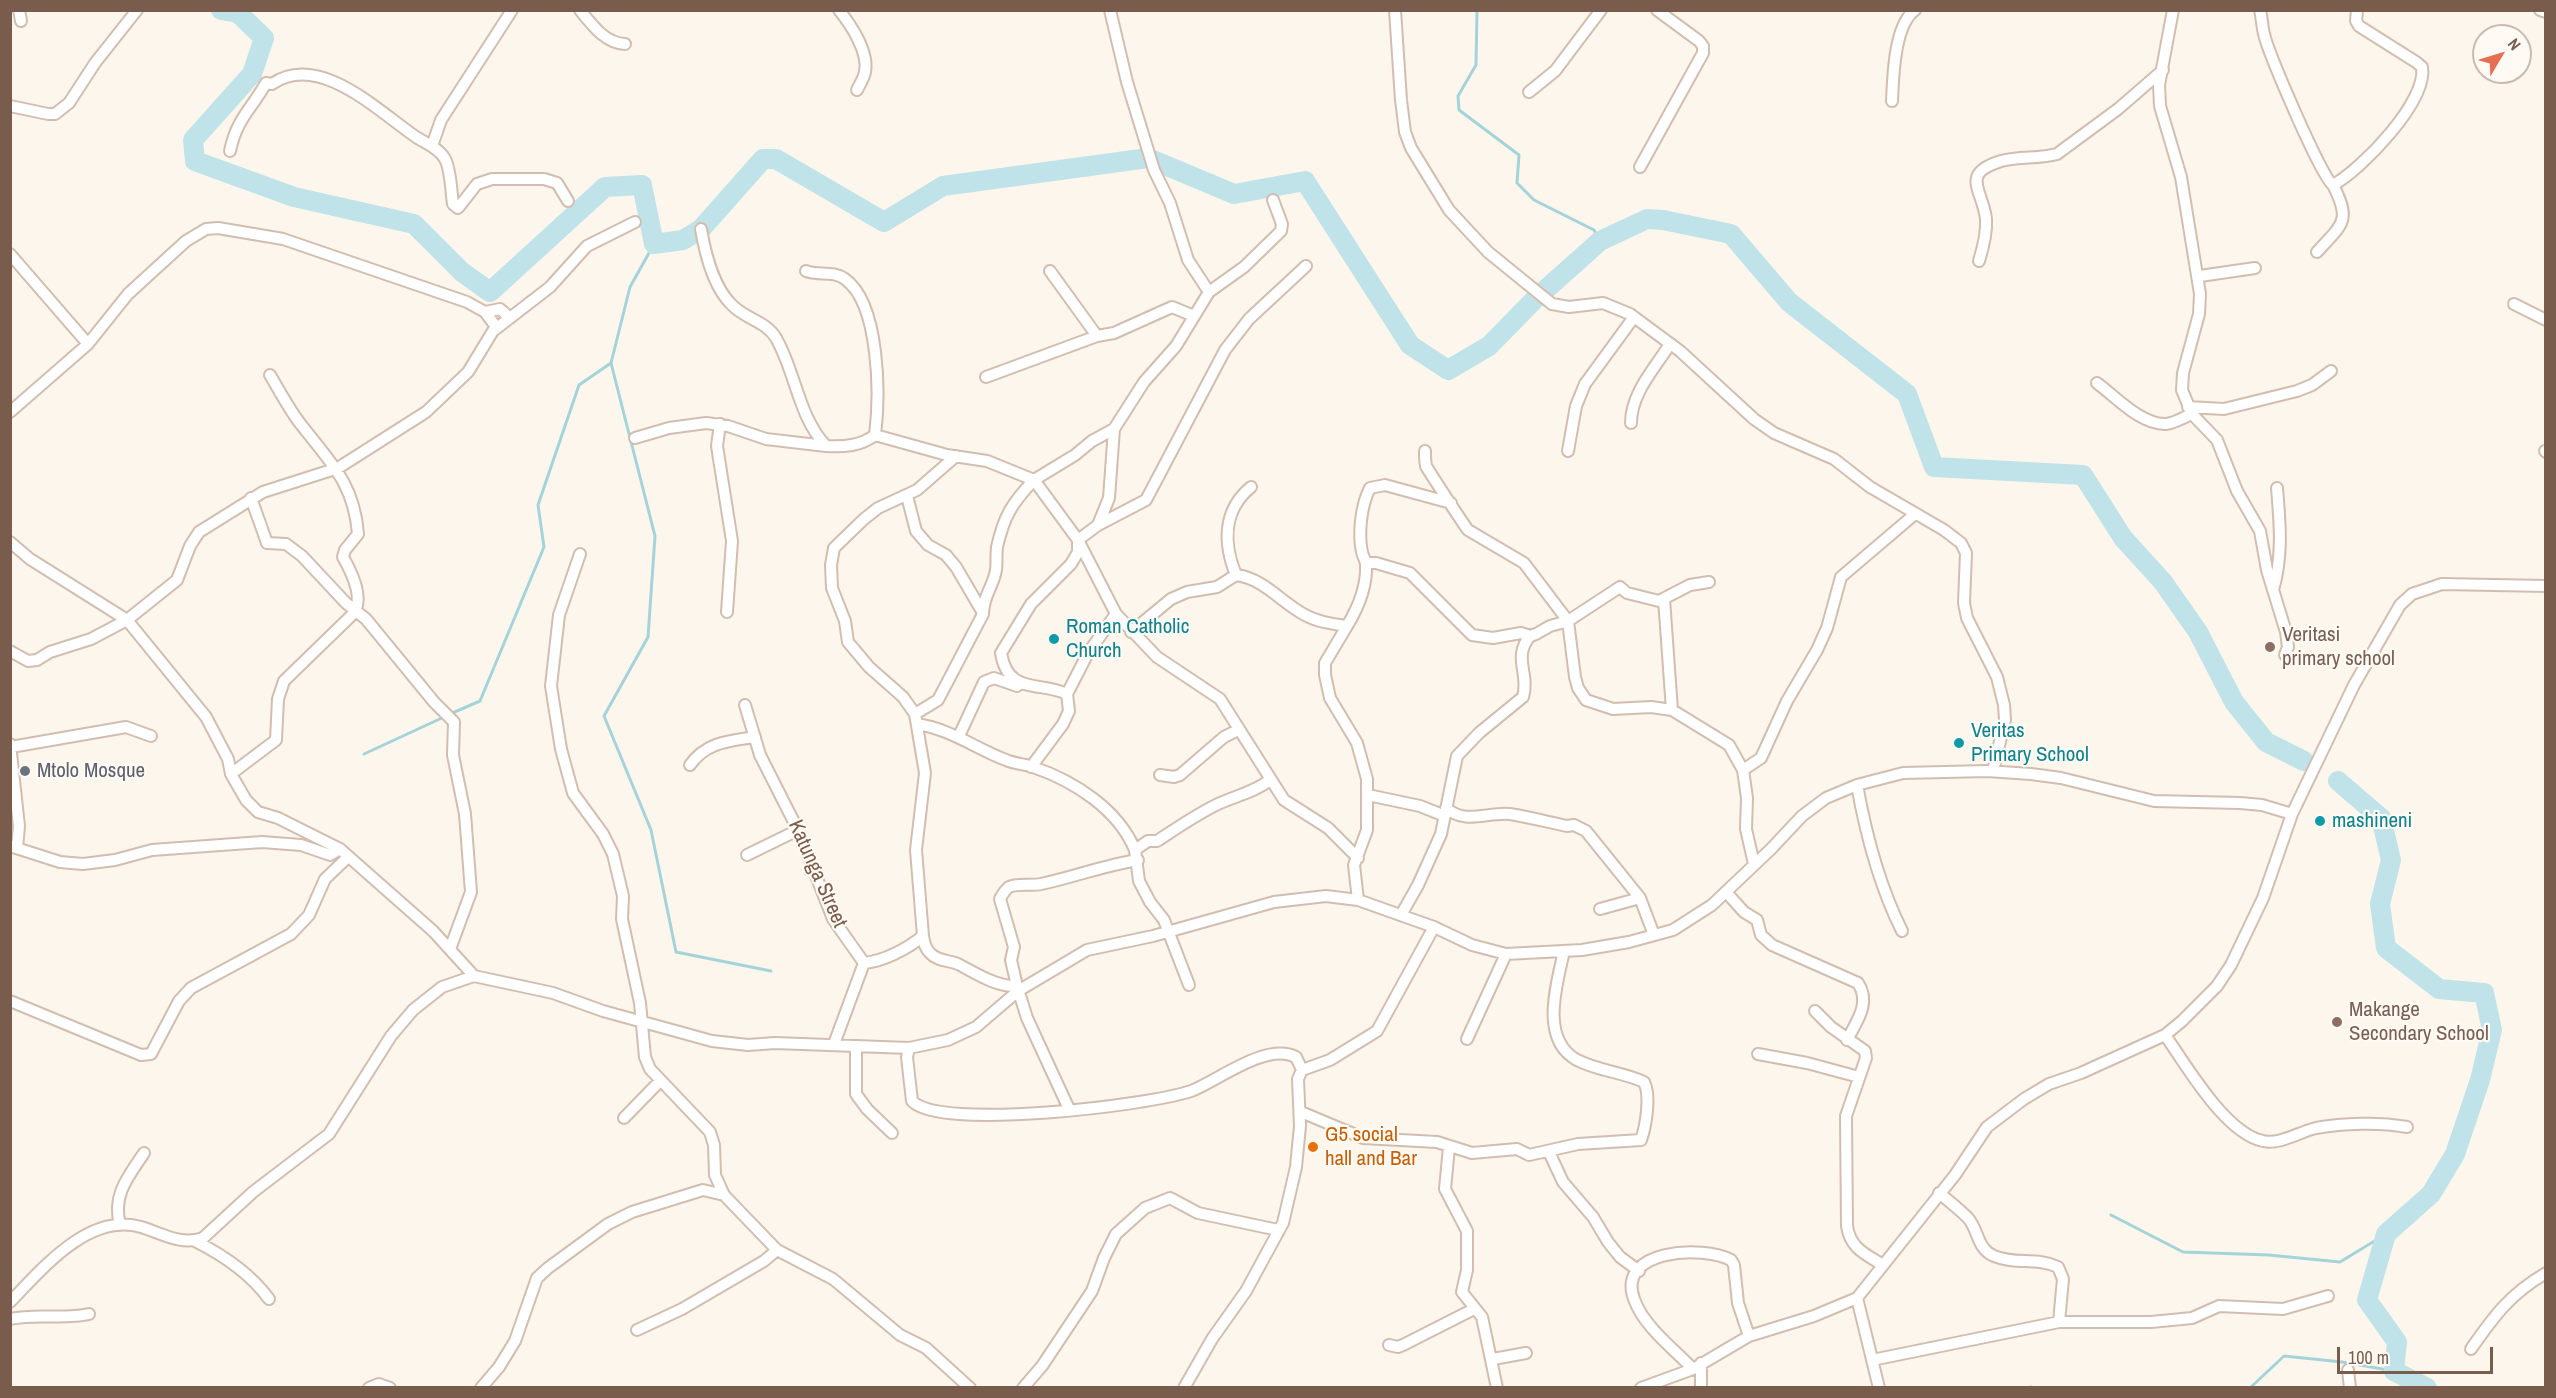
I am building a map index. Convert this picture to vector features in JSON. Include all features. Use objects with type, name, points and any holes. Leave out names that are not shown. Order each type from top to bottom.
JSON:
[{"type":"street","points":[[10,106],[55,114],[69,103],[95,63],[137,10]]},
{"type":"street","points":[[432,146],[441,120],[512,10]]},
{"type":"street","points":[[580,10],[605,38],[614,43],[625,44]]},
{"type":"street","points":[[839,10],[853,31],[866,62],[865,73],[857,90]]},
{"type":"street","points":[[1110,10],[1127,82],[1154,170],[1170,203],[1188,260],[1209,292]]},
{"type":"street","points":[[1395,10],[1401,100],[1405,132],[1411,148],[1458,221],[1488,252],[1552,304],[1569,307],[1603,303],[1615,306],[1634,317],[1670,344],[1754,419],[1774,433],[1834,459],[1870,487],[1944,530],[1961,543],[1966,553],[1964,603],[1967,618],[1997,677],[2004,705],[2005,720],[1993,771]]},
{"type":"street","points":[[1529,92],[1555,71],[1601,10]]},
{"type":"street","points":[[1892,101],[1893,66],[1902,30],[1908,15],[1915,10]]},
{"type":"street","points":[[2173,10],[2159,85],[2160,106],[2181,177],[2199,276],[2199,314],[2183,373],[2182,390],[2190,411],[2217,440],[2237,491],[2255,518],[2286,632],[2288,647],[2285,655]]},
{"type":"street","points":[[2260,10],[2264,33],[2272,57],[2319,167],[2333,185],[2345,213],[2341,225],[2317,252]]},
{"type":"street","points":[[2333,185],[2385,141],[2398,125],[2423,80],[2422,67],[2359,26],[2356,21],[2356,10]]},
{"type":"street","points":[[2540,10],[2546,12]]},
{"type":"street","points":[[1640,167],[1703,53],[1703,46],[1699,41],[1663,12]]},
{"type":"street","points":[[1979,261],[1986,225],[1976,189],[1975,178],[1980,171],[2015,157],[2047,157],[2057,154],[2118,110],[2163,70]]},
{"type":"street","points":[[230,151],[238,121],[249,104],[261,95],[266,83],[272,84],[285,75],[296,73],[331,82],[362,96],[432,146],[445,159],[453,204],[459,208],[477,184],[492,179],[544,178],[557,183],[568,201]]},
{"type":"street","points":[[1098,525],[1109,498],[1114,429],[1144,382],[1164,362],[1209,292],[1244,267],[1281,231],[1282,224],[1274,200]]},
{"type":"street","points":[[10,651],[28,661],[37,660],[50,652],[91,639],[127,620],[177,580],[190,546],[199,531],[251,498],[282,484],[317,477],[338,468],[426,412],[468,372],[488,337],[550,287],[586,246],[635,222]]},
{"type":"street","points":[[10,412],[88,344],[114,309],[178,248],[196,233],[218,228],[283,239],[451,295],[484,312],[497,328]]},
{"type":"street","points":[[701,229],[706,259],[731,304],[752,320],[764,325],[774,335],[786,358],[806,419],[826,446]]},
{"type":"street","points":[[10,254],[88,344]]},
{"type":"street","points":[[1078,540],[1098,525],[1146,500],[1225,351],[1249,319],[1306,266]]},
{"type":"street","points":[[2199,276],[2256,268]]},
{"type":"street","points":[[806,271],[813,274],[822,271],[845,279],[866,310],[878,364],[879,397],[875,435]]},
{"type":"street","points":[[1050,271],[1097,336]]},
{"type":"street","points":[[2514,304],[2546,320]]},
{"type":"street","points":[[986,377],[1097,336],[1114,333],[1172,307],[1194,316]]},
{"type":"street","points":[[484,312],[500,309],[510,318]]},
{"type":"street","points":[[1568,451],[1576,406],[1585,384],[1634,317]]},
{"type":"street","points":[[1631,423],[1631,410],[1638,392],[1670,344]]},
{"type":"street","points":[[2097,383],[2130,410],[2157,423],[2167,424],[2190,411],[2224,409],[2297,391],[2312,385],[2331,371]]},
{"type":"street","points":[[270,375],[297,418],[338,468],[347,491],[357,527],[355,539],[345,550],[343,557],[352,574],[357,609]]},
{"type":"street","points":[[720,424],[717,446],[732,541],[727,612]]},
{"type":"street","points":[[635,438],[681,426],[720,424],[766,439],[826,446],[856,444],[875,435],[956,456],[987,461],[1034,480],[1078,540],[1116,614],[1131,632],[1157,657],[1220,699],[1284,800],[1328,828],[1358,858]]},
{"type":"street","points":[[916,719],[938,700],[983,614],[983,600],[988,593],[996,570],[997,549],[1006,513],[1034,480],[1114,429]]},
{"type":"street","points":[[1425,451],[1425,464],[1430,474],[1468,530],[1524,562],[1568,621],[1575,677],[1578,688],[1586,700],[1613,709],[1651,707],[1672,710],[1729,745],[1743,770],[1747,798],[1746,829],[1754,864]]},
{"type":"street","points":[[956,456],[930,482],[878,508],[843,538],[834,548],[831,565],[832,588],[844,621],[848,642],[868,667],[903,697],[916,719],[925,773],[916,850],[922,936],[930,954],[1018,989]]},
{"type":"street","points":[[1358,900],[1354,872],[1367,830],[1368,795],[1364,764],[1357,743],[1330,698],[1325,663],[1360,599],[1366,563],[1362,551],[1363,509],[1370,489],[1385,485],[1451,503]]},
{"type":"street","points":[[1236,575],[1226,542],[1228,525],[1238,498],[1251,487]]},
{"type":"street","points":[[2273,591],[2279,570],[2282,544],[2277,488]]},
{"type":"street","points":[[906,496],[916,531],[928,545],[946,555],[956,567],[983,614]]},
{"type":"street","points":[[251,498],[267,543],[291,546],[346,603],[357,609],[454,722],[453,755],[465,814],[471,892],[450,949]]},
{"type":"street","points":[[1743,770],[1761,758],[1787,701],[1817,650],[1827,628],[1841,577],[1915,514]]},
{"type":"street","points":[[1022,685],[1005,668],[1001,653],[1031,604],[1071,564],[1078,552],[1078,540]]},
{"type":"street","points":[[10,542],[30,559],[127,620],[206,717],[228,759],[231,774],[246,800],[258,812],[278,818],[344,853],[450,949],[474,976]]},
{"type":"street","points":[[580,554],[559,615],[551,686],[561,749],[573,793],[603,834],[613,854],[623,896],[622,919],[640,1003],[645,1057],[650,1069],[710,1132],[714,1145],[715,1169],[724,1196],[777,1250],[833,1278],[900,1335],[926,1348],[970,1388]]},
{"type":"street","points":[[1366,563],[1376,562],[1410,573],[1431,596],[1449,609],[1472,635],[1493,638],[1521,633],[1530,636]]},
{"type":"street","points":[[1131,632],[1171,599],[1188,592],[1217,587],[1236,575],[1247,576],[1306,615],[1347,626]]},
{"type":"street","points":[[1401,915],[1432,857],[1445,812],[1456,756],[1471,740],[1523,697],[1525,690],[1522,648],[1530,636],[1568,621],[1620,587],[1640,596],[1664,599],[1690,585],[1709,582]]},
{"type":"street","points":[[1641,1388],[1697,1366],[1749,1336],[1814,1316],[1857,1298],[1987,1127],[2024,1098],[2049,1084],[2081,1073],[2165,1035],[2200,1004],[2231,965],[2263,898],[2292,814],[2354,685],[2389,622],[2406,599],[2426,587],[2442,584],[2546,586]]},
{"type":"street","points":[[1664,599],[1672,710]]},
{"type":"street","points":[[231,774],[276,740],[278,699],[284,681],[357,609]]},
{"type":"street","points":[[1031,766],[1070,711],[1066,694],[1088,652],[1116,614]]},
{"type":"street","points":[[959,736],[984,682],[994,678],[1017,686],[1066,694]]},
{"type":"street","name":"Katunga Street","points":[[745,705],[760,755],[798,830],[833,919],[864,963]]},
{"type":"street","points":[[916,719],[959,736],[1007,760],[1056,776],[1098,803],[1119,824],[1136,855],[1139,881],[1168,930],[1189,986]]},
{"type":"street","points":[[151,736],[126,727],[11,745],[13,787],[19,826],[14,847],[60,862],[83,864],[115,860],[152,850],[252,842],[301,845],[330,855],[344,853]]},
{"type":"street","points":[[1160,775],[1173,777],[1180,775],[1224,737],[1238,730]]},
{"type":"street","points":[[690,765],[700,751],[713,745],[755,737]]},
{"type":"street","points":[[195,1241],[203,1238],[254,1192],[329,1134],[392,1036],[413,1010],[442,987],[474,976],[553,993],[641,1022],[712,1041],[733,1044],[834,1044],[856,1048],[909,1048],[960,1036],[976,1027],[1018,989],[1081,953],[1274,902],[1326,896],[1358,900],[1434,927],[1472,945],[1506,954],[1564,951],[1620,944],[1654,935],[1681,926],[1726,892],[1813,807],[1857,785],[1903,773],[1993,771],[2061,778],[2154,801],[2262,805],[2292,814]]},
{"type":"street","points":[[1069,1109],[1053,1071],[1039,1047],[1018,989],[1011,960],[1014,947],[1000,899],[1009,887],[1064,880],[1136,855],[1148,841],[1157,841],[1208,809],[1238,794],[1262,786],[1270,780]]},
{"type":"street","points":[[1857,785],[1867,839],[1890,908],[1902,932]]},
{"type":"street","points":[[1368,795],[1472,819],[1492,813],[1579,827],[1594,840],[1640,898],[1654,935]]},
{"type":"street","points":[[747,855],[798,830]]},
{"type":"street","points":[[10,1001],[141,1055],[151,1054],[178,1001],[191,988],[291,934],[309,915],[325,879],[344,853]]},
{"type":"street","points":[[1726,892],[1744,912],[1756,920],[1761,935],[1772,945],[1858,983],[1865,993],[1865,1003],[1847,1040]]},
{"type":"street","points":[[1600,909],[1640,898]]},
{"type":"street","points":[[1184,1388],[1212,1339],[1246,1291],[1283,1223],[1296,1167],[1300,1112],[1298,1078],[1302,1070],[1343,1053],[1377,1031],[1434,927]]},
{"type":"street","points":[[834,1044],[864,963],[874,963],[922,936]]},
{"type":"street","points":[[1300,1112],[1363,1137],[1437,1142],[1472,1153],[1517,1149],[1529,1155],[1578,1144],[1641,1140],[1647,1102],[1647,1088],[1644,1082],[1576,1059],[1558,1040],[1554,1004],[1564,951]]},
{"type":"street","points":[[1467,1039],[1506,954]]},
{"type":"street","points":[[1815,1011],[1847,1040],[1865,1051],[1866,1058],[1846,1116],[1847,1226],[1849,1238],[1856,1249],[1883,1265]]},
{"type":"street","points":[[2165,1035],[2232,1123],[2253,1138],[2265,1142],[2278,1141],[2316,1128],[2386,1123],[2407,1127]]},
{"type":"street","points":[[856,1048],[856,1094],[867,1109],[892,1133]]},
{"type":"street","points":[[909,1048],[907,1057],[912,1101],[928,1110],[957,1115],[1041,1114],[1069,1109],[1132,1104],[1190,1091],[1220,1075],[1277,1053],[1296,1057],[1302,1070]]},
{"type":"street","points":[[1758,1054],[1807,1063],[1859,1077]]},
{"type":"street","points":[[624,1118],[660,1081]]},
{"type":"street","points":[[1449,1147],[1445,1189],[1467,1231],[1467,1270],[1462,1292],[1482,1317],[1493,1359],[1497,1388]]},
{"type":"street","points":[[1549,1152],[1563,1182],[1593,1217],[1608,1242],[1620,1257],[1639,1271]]},
{"type":"street","points":[[120,1225],[117,1211],[120,1190],[144,1153]]},
{"type":"street","points":[[703,1190],[715,1169]]},
{"type":"street","points":[[481,1388],[500,1367],[515,1341],[540,1274],[620,1217],[703,1190],[724,1196]]},
{"type":"street","points":[[1939,1193],[1969,1219],[1981,1247],[1992,1255],[2010,1261],[2047,1261],[2058,1267],[2063,1279],[2059,1322]]},
{"type":"street","points":[[1023,1388],[1042,1366],[1092,1291],[1116,1234],[1145,1208],[1170,1198],[1198,1213],[1278,1230]]},
{"type":"street","points":[[10,1302],[68,1248],[96,1231],[120,1225],[135,1225],[174,1239],[195,1241],[225,1257],[258,1285],[269,1299]]},
{"type":"street","points":[[637,1330],[682,1309],[764,1261],[777,1250]]},
{"type":"street","points":[[1701,1388],[1697,1366],[1651,1327],[1638,1307],[1632,1286],[1639,1271],[1655,1257],[1671,1252],[1708,1255],[1731,1260],[1734,1265],[1738,1303],[1749,1336]]},
{"type":"street","points":[[2471,1349],[2508,1300],[2521,1287],[2546,1273]]},
{"type":"street","points":[[1872,1360],[2059,1322],[2151,1322],[2192,1318],[2219,1306],[2283,1309],[2328,1296]]},
{"type":"street","points":[[1857,1298],[1879,1388]]},
{"type":"street","points":[[1389,1345],[1403,1345],[1474,1309]]},
{"type":"street","points":[[10,1319],[48,1314],[64,1317],[89,1314]]},
{"type":"street","points":[[1493,1359],[1526,1353]]},
{"type":"street","points":[[2348,1370],[2350,1388]]},
{"type":"street","points":[[369,1388],[379,1384],[390,1388]]},
{"type":"waterway","points":[[221,10],[238,13],[264,38],[252,74],[193,140],[195,161],[294,197],[414,224],[462,272],[490,292],[605,187],[642,185],[654,244],[683,240],[701,229],[763,159],[776,159],[884,222],[943,186],[1148,158],[1234,194],[1305,181],[1410,345],[1448,370],[1489,346],[1535,299],[1600,241],[1647,219],[1663,220],[1731,234],[1789,302],[1907,394],[1934,467],[2083,475],[2123,538],[2163,582],[2198,632],[2234,702],[2266,742],[2304,761]]},
{"type":"waterway","points":[[1477,10],[1476,65],[1458,96],[1459,110],[1519,155],[1517,183],[1534,200],[1594,230],[1600,241]]},
{"type":"waterway","points":[[654,244],[630,287],[611,363],[655,536],[648,637],[604,716],[651,830],[676,952],[771,971]]},
{"type":"waterway","points":[[450,714],[480,701],[544,547],[538,505],[579,385],[611,363]]},
{"type":"waterway","points":[[364,754],[444,717]]},
{"type":"waterway","points":[[2338,781],[2381,818],[2391,860],[2380,904],[2386,948],[2439,989],[2484,993],[2492,1030],[2480,1080],[2455,1154],[2431,1194],[2386,1234],[2367,1300],[2397,1342],[2394,1371],[2427,1388]]},
{"type":"waterway","points":[[2111,1215],[2183,1252],[2269,1255],[2340,1262],[2386,1234]]},
{"type":"waterway","points":[[2250,1388],[2284,1356],[2342,1362],[2394,1371]]},
{"type":"waterway","points":[[2030,1387],[2037,1388]]},
{"type":"place","name":"Roman Catholic Church","points":[[1054,639]]},
{"type":"place","name":"Veritasi primary school","points":[[2270,647]]},
{"type":"place","name":"Veritas Primary School","points":[[1959,743]]},
{"type":"place","name":"Mtolo Mosque","points":[[25,771]]},
{"type":"place","name":"mashineni","points":[[2320,821]]},
{"type":"place","name":"Makange Secondary School","points":[[2337,1022]]},
{"type":"place","name":"G5 social hall and Bar","points":[[1313,1147]]}]
